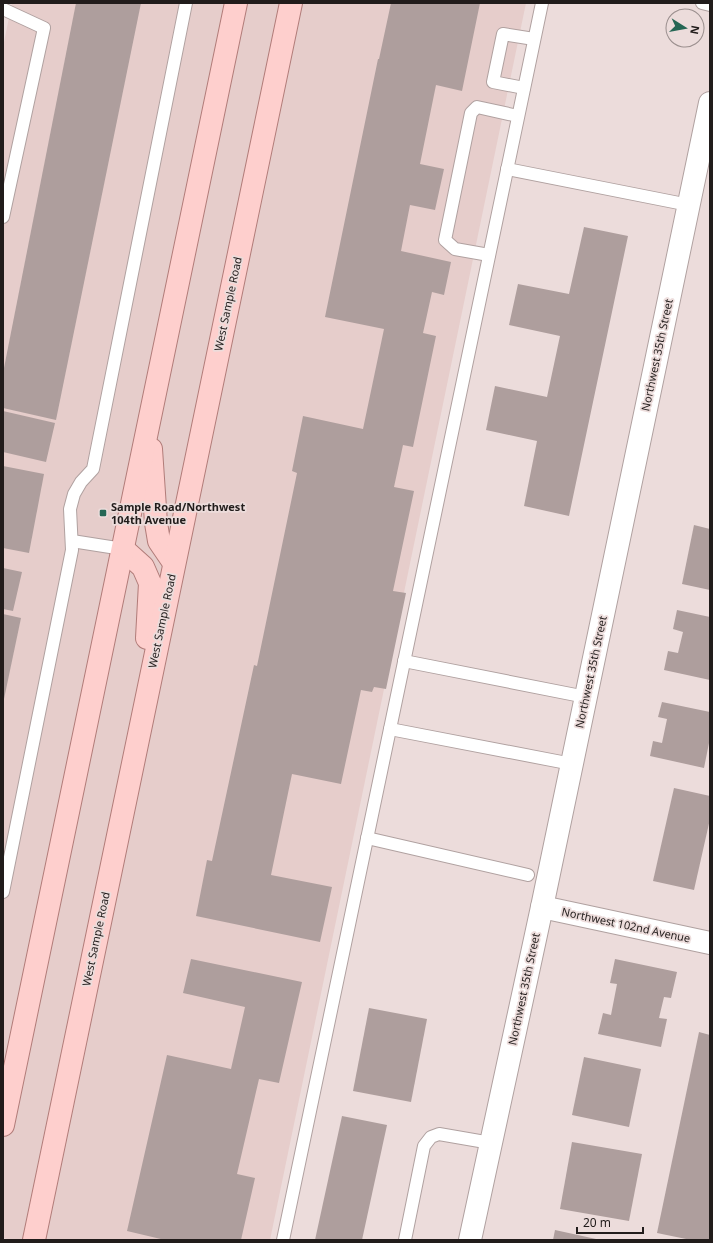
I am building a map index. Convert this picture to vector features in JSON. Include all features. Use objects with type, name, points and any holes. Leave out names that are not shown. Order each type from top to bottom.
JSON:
[{"type":"main road","points":[[3,1125],[236,3]]},
{"type":"main road","name":"West Sample Road","points":[[34,1240],[291,3]]},
{"type":"main road","points":[[149,420],[156,523],[159,541],[174,564]]},
{"type":"main road","points":[[123,550],[143,568],[150,583],[144,709]]},
{"type":"street","name":"Northwest 35th Street","points":[[470,1240],[542,907],[710,103]]},
{"type":"street","name":"Northwest 102nd Avenue","points":[[542,907],[710,943]]},
{"type":"lane","points":[[3,892],[72,550],[70,509],[74,494],[81,482],[93,469],[186,3]]},
{"type":"lane","points":[[283,1240],[542,3]]},
{"type":"lane","points":[[702,3],[710,5]]},
{"type":"lane","points":[[3,9],[44,28],[3,217]]},
{"type":"lane","points":[[524,88],[492,82],[503,34],[534,39]]},
{"type":"lane","points":[[489,255],[455,249],[445,240],[471,113],[477,107],[518,116]]},
{"type":"lane","points":[[507,169],[689,205]]},
{"type":"lane","points":[[72,541],[123,550]]},
{"type":"lane","points":[[404,661],[586,697]]},
{"type":"lane","points":[[390,729],[572,764]]},
{"type":"lane","points":[[367,838],[528,875]]},
{"type":"lane","points":[[405,1240],[424,1146],[431,1137],[439,1134],[491,1143]]},
{"type":"shaded area","points":[[12,3],[526,3],[270,1240],[12,1240],[3,1238],[3,47]]},
{"type":"building","points":[[76,3],[141,3],[56,420],[3,408],[3,373]]},
{"type":"building","points":[[391,3],[480,3],[462,91],[436,85],[420,164],[444,169],[435,210],[410,205],[401,251],[451,262],[444,295],[432,292],[423,333],[436,336],[413,447],[403,445],[394,487],[414,491],[393,591],[406,593],[386,689],[374,687],[372,692],[361,690],[341,784],[292,774],[271,875],[332,887],[320,942],[196,916],[207,860],[212,861],[254,665],[257,666],[297,473],[292,471],[303,416],[363,429],[384,329],[325,317],[378,59]]},
{"type":"building","points":[[584,227],[628,236],[569,516],[524,506],[537,441],[486,430],[495,386],[547,397],[560,336],[509,325],[518,284],[569,294]]},
{"type":"building","points":[[3,411],[55,423],[46,462],[3,452]]},
{"type":"building","points":[[3,466],[44,474],[29,553],[3,548]]},
{"type":"building","points":[[694,525],[710,529],[710,590],[682,584]]},
{"type":"building","points":[[3,568],[22,572],[13,611],[3,609]]},
{"type":"building","points":[[677,610],[710,617],[710,680],[664,670],[668,651],[678,653],[683,632],[673,629]]},
{"type":"building","points":[[3,614],[21,618],[4,699],[3,699]]},
{"type":"building","points":[[662,702],[710,712],[710,738],[704,768],[650,756],[653,741],[662,743],[667,719],[658,717]]},
{"type":"building","points":[[674,788],[710,796],[710,819],[694,890],[653,881]]},
{"type":"building","points":[[191,959],[302,982],[279,1083],[259,1079],[237,1174],[255,1178],[241,1240],[165,1240],[127,1231],[167,1055],[231,1069],[245,1007],[183,993]]},
{"type":"building","points":[[615,959],[677,972],[671,998],[664,997],[659,1018],[667,1019],[661,1047],[598,1034],[603,1013],[611,1015],[617,984],[610,983]]},
{"type":"building","points":[[369,1008],[427,1019],[411,1102],[353,1091]]},
{"type":"building","points":[[699,1032],[710,1035],[710,1240],[691,1240],[657,1233]]},
{"type":"building","points":[[584,1057],[641,1069],[629,1127],[572,1115]]},
{"type":"building","points":[[342,1116],[387,1125],[362,1240],[315,1240]]},
{"type":"building","points":[[572,1142],[642,1154],[629,1221],[560,1209]]},
{"type":"building","points":[[555,1230],[596,1239],[596,1240],[553,1240]]},
{"type":"place","name":"Sample Road/Northwest 104th Avenue","points":[[103,513]]}]
